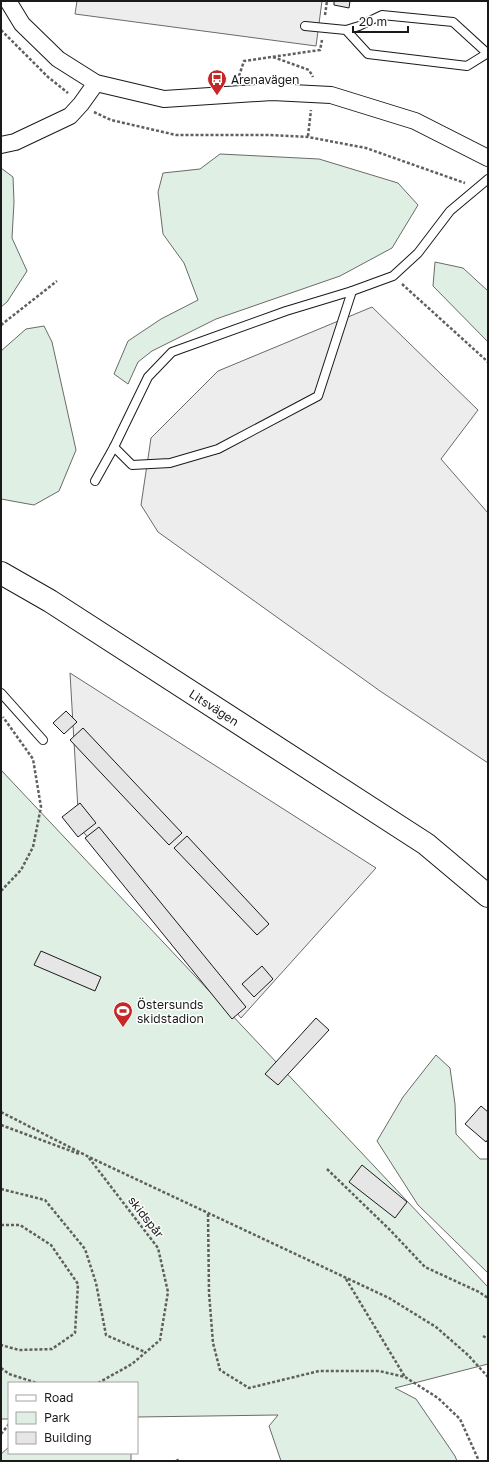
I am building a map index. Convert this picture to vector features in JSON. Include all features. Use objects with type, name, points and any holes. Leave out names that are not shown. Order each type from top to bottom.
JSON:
[{"type":"main road","name":"Litsvägen","points":[[1,572],[50,601],[426,844],[488,896]]},
{"type":"street","points":[[8,1],[22,24],[58,59],[96,83],[164,99],[272,92],[331,95],[415,121],[488,158]]},
{"type":"street","points":[[1,145],[15,142],[70,116],[81,104],[96,83]]},
{"type":"lane","points":[[305,26],[346,30],[359,26],[382,15],[453,22],[488,53],[467,66],[368,54],[346,30]]},
{"type":"lane","points":[[95,481],[114,447],[148,377],[172,352],[286,310],[352,291],[393,276],[418,253],[450,211],[488,178]]},
{"type":"lane","points":[[114,447],[132,466],[170,463],[218,449],[318,396],[352,291]]},
{"type":"lane","points":[[1,693],[43,740]]},
{"type":"path","points":[[239,76],[244,61],[320,50],[324,28]]},
{"type":"path","points":[[1,30],[48,77],[81,104],[111,120],[176,135],[269,135],[308,137],[366,148],[477,187]]},
{"type":"path","points":[[393,276],[488,362]]},
{"type":"path","points":[[1,325],[57,281]]},
{"type":"path","points":[[1,714],[33,759],[41,807],[33,847],[21,870],[1,891]]},
{"type":"path","points":[[1,1112],[89,1158],[388,1298],[436,1327],[468,1355],[488,1377]]},
{"type":"path","points":[[1,1126],[89,1158]]},
{"type":"path","name":"skidspår","points":[[89,1158],[158,1248],[168,1292],[160,1340],[132,1364],[100,1382]]},
{"type":"path","points":[[327,1169],[425,1266],[480,1292],[488,1298]]},
{"type":"path","points":[[1,1190],[45,1200],[85,1249],[96,1283],[106,1334],[145,1352]]},
{"type":"path","points":[[208,1214],[209,1293],[214,1343],[220,1370],[249,1388],[319,1371],[379,1371],[405,1377],[438,1398],[460,1419],[479,1461]]},
{"type":"path","points":[[1,1225],[20,1225],[51,1245],[78,1284],[75,1333],[52,1349],[19,1350],[1,1345]]},
{"type":"path","points":[[346,1278],[405,1377]]},
{"type":"path","points":[[483,1336],[488,1339]]},
{"type":"path","points":[[1,1368],[9,1374],[34,1382]]},
{"type":"path","points":[[1,1434],[8,1425]]},
{"type":"path","points":[[176,1461],[180,1459]]},
{"type":"green space","points":[[220,154],[319,159],[398,183],[418,205],[392,248],[340,276],[216,319],[152,351],[138,362],[128,384],[114,374],[128,341],[161,319],[198,300],[184,263],[163,234],[158,192],[163,173],[200,169]]},
{"type":"green space","points":[[1,168],[13,177],[14,202],[12,238],[27,271],[7,302],[1,307]]},
{"type":"green space","points":[[435,262],[463,268],[488,291],[488,342],[433,286]]},
{"type":"green space","points":[[44,326],[52,342],[76,450],[59,491],[34,505],[1,499],[1,351],[26,329]]},
{"type":"green space","name":"Östersunds skidstadion","points":[[1,770],[488,1287],[488,1364],[395,1388],[416,1399],[457,1461],[281,1461],[269,1426],[278,1415],[138,1417],[138,1382],[8,1382],[8,1419],[1,1419]]},
{"type":"green space","points":[[436,1055],[450,1068],[455,1104],[456,1134],[480,1159],[488,1159],[488,1273],[418,1205],[377,1141],[403,1097]]},
{"type":"green space","points":[[8,1448],[8,1454],[131,1454],[131,1461],[1,1461],[1,1454]]},
{"type":"shaded area","points":[[77,1],[322,1],[316,46],[75,14]]},
{"type":"shaded area","points":[[372,307],[478,410],[441,459],[488,513],[488,763],[380,691],[158,532],[141,505],[151,438],[218,371]]},
{"type":"shaded area","points":[[70,673],[376,868],[241,1018],[79,827]]},
{"type":"building","points":[[334,1],[350,1],[349,8],[334,5]]},
{"type":"building","points":[[66,711],[77,722],[64,734],[53,723]]},
{"type":"building","points":[[83,728],[182,833],[169,845],[70,740]]},
{"type":"building","points":[[80,803],[96,823],[78,837],[62,817]]},
{"type":"building","points":[[99,827],[246,1007],[232,1019],[85,838]]},
{"type":"building","points":[[187,836],[269,924],[257,935],[174,848]]},
{"type":"building","points":[[41,951],[101,977],[95,991],[34,965]]},
{"type":"building","points":[[262,966],[273,979],[254,997],[242,984]]},
{"type":"building","points":[[316,1018],[329,1030],[278,1085],[265,1074]]},
{"type":"building","points":[[481,1106],[488,1112],[488,1139],[486,1142],[465,1124]]},
{"type":"building","points":[[362,1165],[407,1202],[395,1218],[349,1182]]},
{"type":"place","name":"Arenavägen","points":[[217,96]]},
{"type":"place","name":"Östersunds skidstadion","points":[[123,1028]]}]
